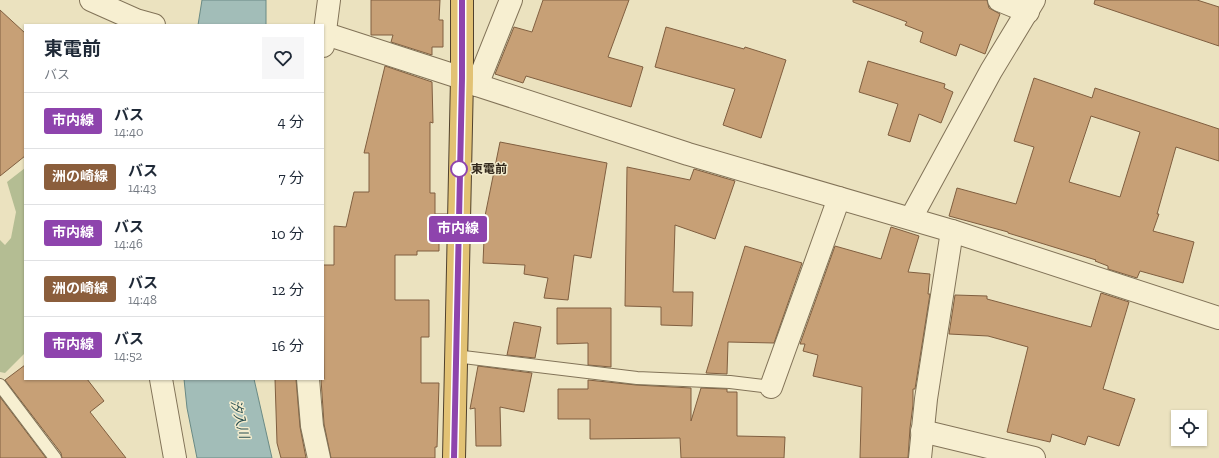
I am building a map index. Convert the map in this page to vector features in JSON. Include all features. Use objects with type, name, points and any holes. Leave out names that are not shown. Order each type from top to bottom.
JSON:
[{"type":"highway","points":[[454,458],[455,356],[469,81],[462,0]]},
{"type":"street","points":[[91,0],[136,20],[150,24]]},
{"type":"street","points":[[329,0],[324,37],[469,81],[688,154],[911,218],[1219,318]]},
{"type":"street","points":[[469,81],[511,0]]},
{"type":"street","points":[[911,218],[991,71],[1031,6],[999,0]]},
{"type":"street","points":[[771,387],[839,198]]},
{"type":"street","points":[[920,458],[926,399],[952,231]]},
{"type":"street","points":[[161,380],[175,458]]},
{"type":"street","points":[[308,380],[312,426],[319,458]]},
{"type":"street","points":[[922,431],[1034,458]]},
{"type":"lane","points":[[455,356],[637,378],[730,382],[771,387]]},
{"type":"lane","points":[[0,385],[55,458]]},
{"type":"green space","points":[[24,169],[24,354],[5,373],[0,372],[0,240],[5,245],[11,238],[16,212],[7,182]]},
{"type":"water","points":[[202,0],[266,0],[266,24],[198,24]]},
{"type":"water","name":"汐入川","points":[[184,380],[254,380],[272,458],[197,458],[187,408]]},
{"type":"building","points":[[371,0],[440,0],[439,20],[443,20],[443,47],[432,47],[432,55],[391,42],[393,35],[371,35]]},
{"type":"building","points":[[543,0],[629,0],[608,57],[643,67],[631,107],[526,76],[523,83],[495,74],[514,27],[532,32]]},
{"type":"building","points":[[853,0],[987,0],[989,8],[1000,14],[985,54],[960,44],[956,56],[920,42],[923,32],[905,25],[907,22],[853,2]]},
{"type":"building","points":[[1095,0],[1197,0],[1219,7],[1219,46],[1094,4]]},
{"type":"building","points":[[0,10],[24,32],[24,157],[0,176]]},
{"type":"building","points":[[666,27],[744,49],[745,47],[786,60],[761,138],[723,125],[735,89],[655,67]]},
{"type":"building","points":[[868,61],[945,84],[944,88],[953,92],[941,123],[919,114],[910,142],[888,135],[898,104],[859,92]]},
{"type":"building","points":[[385,66],[432,82],[433,123],[430,122],[430,193],[435,193],[435,214],[447,214],[446,237],[439,236],[439,251],[417,251],[417,255],[395,255],[395,300],[429,300],[429,337],[421,337],[421,383],[439,383],[437,447],[435,447],[435,458],[331,458],[324,424],[321,380],[324,380],[324,265],[334,265],[334,226],[346,227],[354,192],[369,192],[369,153],[364,153]]},
{"type":"building","points":[[1034,78],[1092,98],[1095,88],[1219,129],[1219,161],[1176,147],[1157,214],[1159,214],[1153,231],[1194,242],[1183,283],[1140,271],[1137,278],[1108,269],[1108,266],[1095,261],[1096,260],[1008,232],[949,216],[957,188],[1016,204],[1034,147],[1014,141]],"holes":[[[1091,116],[1140,132],[1120,197],[1069,182]]]},
{"type":"building","points":[[500,142],[607,163],[591,258],[574,255],[568,300],[544,298],[548,278],[524,274],[525,265],[483,263],[484,239],[471,238],[472,215],[485,216]]},
{"type":"building","points":[[627,167],[690,180],[694,169],[735,181],[715,239],[675,225],[673,292],[693,292],[692,326],[661,325],[661,307],[625,306]]},
{"type":"building","points":[[891,227],[919,236],[908,272],[930,274],[928,294],[930,294],[915,389],[913,389],[908,458],[860,458],[862,387],[813,376],[818,355],[803,351],[805,344],[800,344],[835,246],[881,259]]},
{"type":"building","points":[[745,246],[802,263],[774,343],[728,342],[727,374],[706,373]]},
{"type":"building","points":[[1101,293],[1129,302],[1103,389],[1135,399],[1119,446],[1088,436],[1085,445],[1052,434],[1050,442],[1007,432],[1028,347],[988,336],[949,334],[955,295],[987,296],[987,299],[1091,327]]},
{"type":"building","points":[[557,308],[611,308],[611,367],[588,365],[588,343],[557,344]]},
{"type":"building","points":[[514,322],[541,327],[535,358],[507,355]]},
{"type":"building","points":[[24,366],[24,380],[88,380],[104,401],[90,412],[126,458],[62,458],[61,453],[5,380]]},
{"type":"building","points":[[478,366],[532,373],[524,412],[500,407],[501,446],[476,446],[475,408],[470,409]]},
{"type":"building","points":[[275,380],[296,380],[300,427],[306,458],[281,458],[277,443]]},
{"type":"building","points":[[588,380],[636,385],[691,388],[691,421],[701,388],[727,389],[727,392],[737,392],[737,436],[785,437],[784,458],[681,458],[680,438],[590,439],[590,419],[558,419],[558,389],[588,389]]},
{"type":"building","points":[[0,397],[46,458],[0,458]]},
{"type":"bus line","name":"市内線","points":[[454,458],[462,78],[462,0]]},
{"type":"place","name":"東電前","points":[[459,169]]}]
